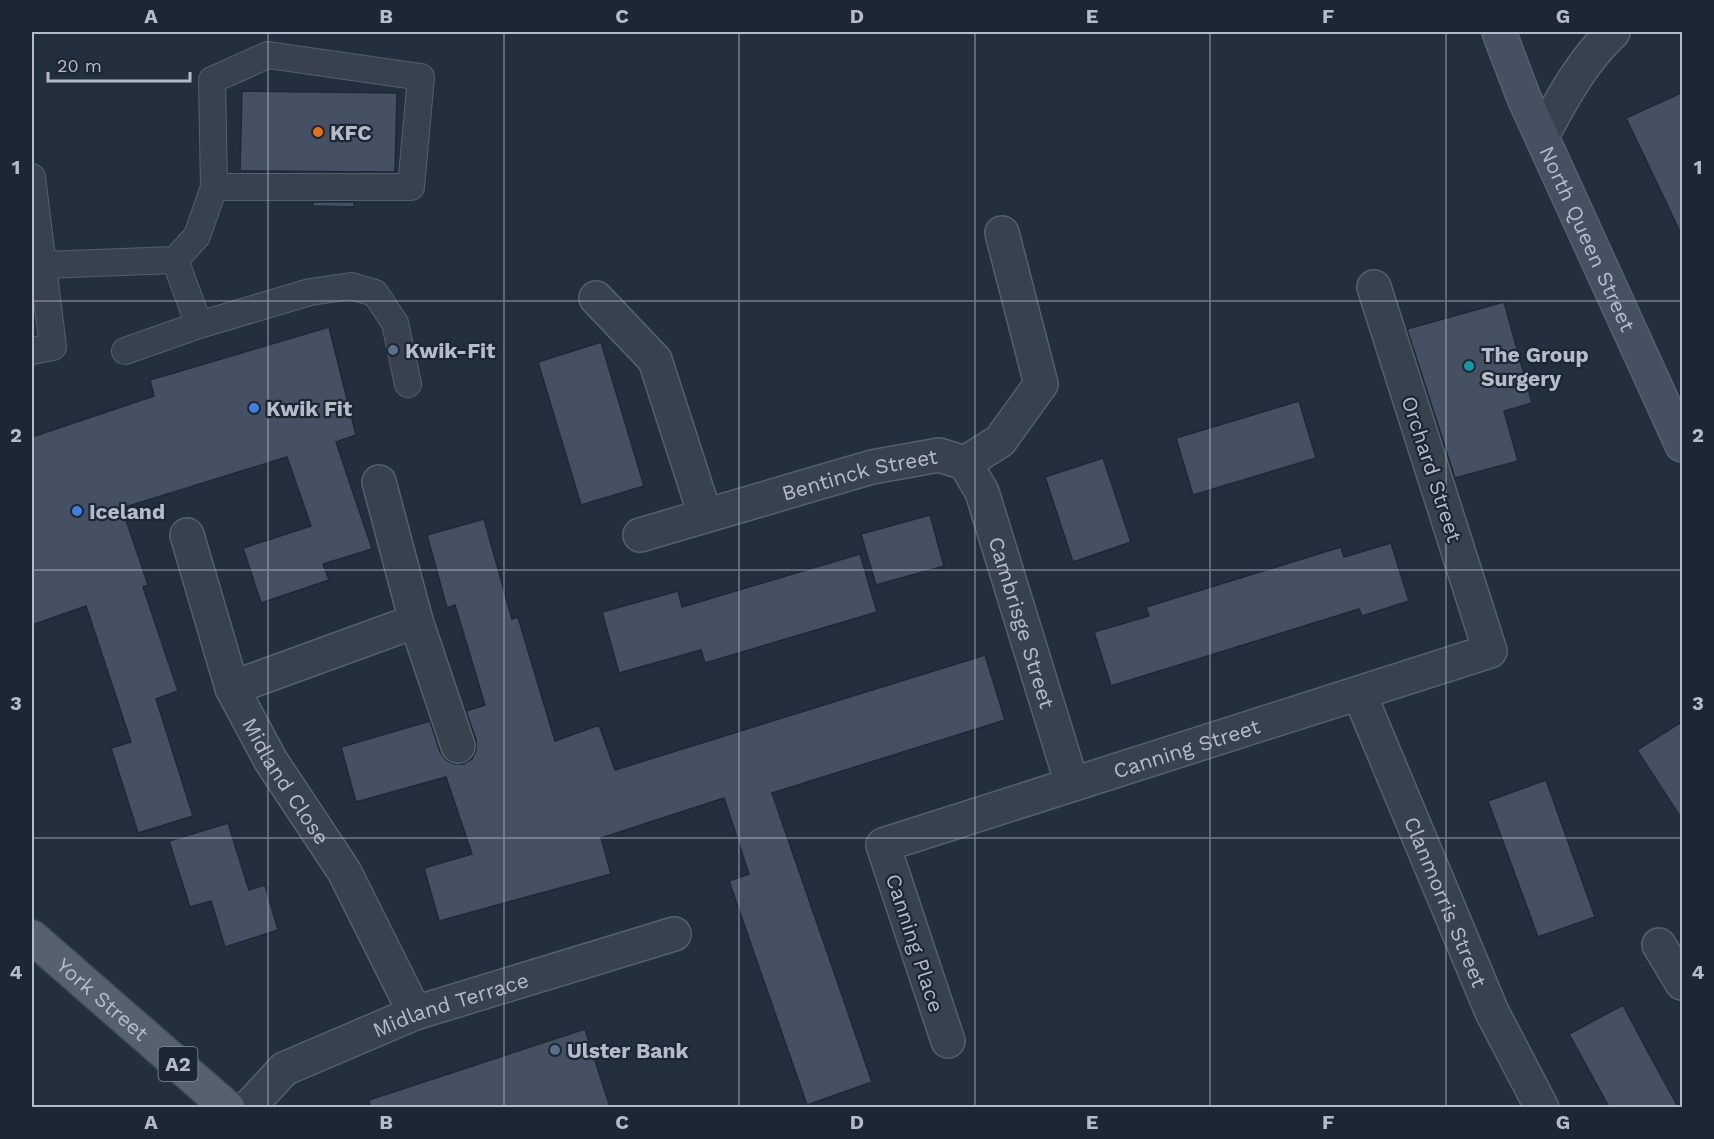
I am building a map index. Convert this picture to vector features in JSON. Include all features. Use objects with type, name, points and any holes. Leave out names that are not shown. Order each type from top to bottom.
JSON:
[{"type":"main road","name":"North Queen Street","points":[[1499,32],[1524,98],[1683,445]]},
{"type":"main road","name":"York Street","points":[[32,937],[228,1107]]},
{"type":"street","points":[[1542,136],[1564,94],[1613,32]]},
{"type":"street","name":"Bentinck Street","points":[[640,535],[883,465],[939,454],[965,463],[999,441],[1041,384],[1002,233]]},
{"type":"street","name":"Orchard Street","points":[[1374,287],[1490,651]]},
{"type":"street","points":[[596,298],[655,360],[705,515]]},
{"type":"street","name":"Cambrisge Street","points":[[965,463],[982,492],[1072,784]]},
{"type":"street","points":[[379,482],[416,621],[458,746]]},
{"type":"street","name":"Midland Close","points":[[187,535],[232,688],[271,761],[344,872],[415,1013]]},
{"type":"street","points":[[232,688],[416,621]]},
{"type":"street","name":"Canning Street","points":[[883,845],[1490,651]]},
{"type":"street","name":"Clanmorris Street","points":[[1359,693],[1492,1012],[1542,1107]]},
{"type":"street","name":"Canning Place","points":[[883,845],[948,1041]]},
{"type":"street","name":"Midland Terrace","points":[[248,1107],[284,1069],[415,1013],[674,934]]},
{"type":"street","points":[[1659,945],[1683,983]]},
{"type":"lane","points":[[43,265],[175,260],[197,236],[214,187],[212,80],[268,55],[421,78],[411,187],[214,187]]},
{"type":"lane","points":[[32,177],[53,347],[32,351]]},
{"type":"lane","points":[[175,260],[200,325]]},
{"type":"lane","points":[[125,351],[200,325],[310,292],[351,286],[375,293],[395,323],[408,384]]},
{"type":"building","name":"KFC","points":[[242,91],[397,93],[395,172],[240,171]]},
{"type":"building","points":[[1683,92],[1683,238],[1626,118]]},
{"type":"building","points":[[313,202],[354,202],[354,207],[313,206]]},
{"type":"building","name":"The Group Surgery","points":[[1504,302],[1532,403],[1504,411],[1518,461],[1455,478],[1407,329]]},
{"type":"building","points":[[329,327],[356,435],[336,442],[372,549],[323,564],[329,580],[261,603],[243,548],[311,526],[287,457],[122,508],[148,585],[143,587],[178,691],[156,699],[193,816],[138,833],[111,748],[131,742],[86,606],[32,625],[32,437],[154,396],[150,380]]},
{"type":"building","points":[[601,342],[644,486],[581,505],[538,362]]},
{"type":"building","points":[[1299,401],[1316,458],[1193,495],[1176,438]]},
{"type":"building","points":[[1103,458],[1131,542],[1073,562],[1045,477]]},
{"type":"building","points":[[930,515],[944,566],[876,585],[861,534]]},
{"type":"building","points":[[484,519],[512,619],[518,617],[555,741],[599,725],[615,770],[985,655],[1005,720],[772,793],[872,1082],[807,1105],[729,881],[749,874],[724,798],[601,838],[611,874],[439,921],[424,868],[472,854],[446,777],[356,802],[341,747],[430,721],[440,752],[446,760],[454,764],[463,764],[472,759],[476,750],[476,740],[466,711],[485,705],[455,605],[447,608],[427,535]]},
{"type":"building","points":[[1391,543],[1409,601],[1362,616],[1359,609],[1111,686],[1094,632],[1149,616],[1146,607],[1341,547],[1344,557]]},
{"type":"building","points":[[860,554],[877,612],[705,663],[701,650],[619,673],[602,612],[678,591],[682,607]]},
{"type":"building","points":[[1683,721],[1683,821],[1637,750]]},
{"type":"building","points":[[1546,780],[1595,917],[1538,937],[1488,801]]},
{"type":"building","points":[[228,823],[249,890],[265,885],[278,930],[225,947],[211,901],[190,907],[169,841]]},
{"type":"building","points":[[1623,1005],[1678,1107],[1609,1107],[1569,1034]]},
{"type":"building","name":"Ulster Bank","points":[[585,1029],[610,1107],[370,1107],[369,1100]]},
{"type":"place","name":"KFC","points":[[318,132]]},
{"type":"place","name":"Kwik-Fit","points":[[393,350]]},
{"type":"place","name":"The Group Surgery","points":[[1469,366]]},
{"type":"place","name":"Kwik Fit","points":[[254,408]]},
{"type":"place","name":"Iceland","points":[[77,511]]},
{"type":"place","name":"Ulster Bank","points":[[555,1050]]}]
